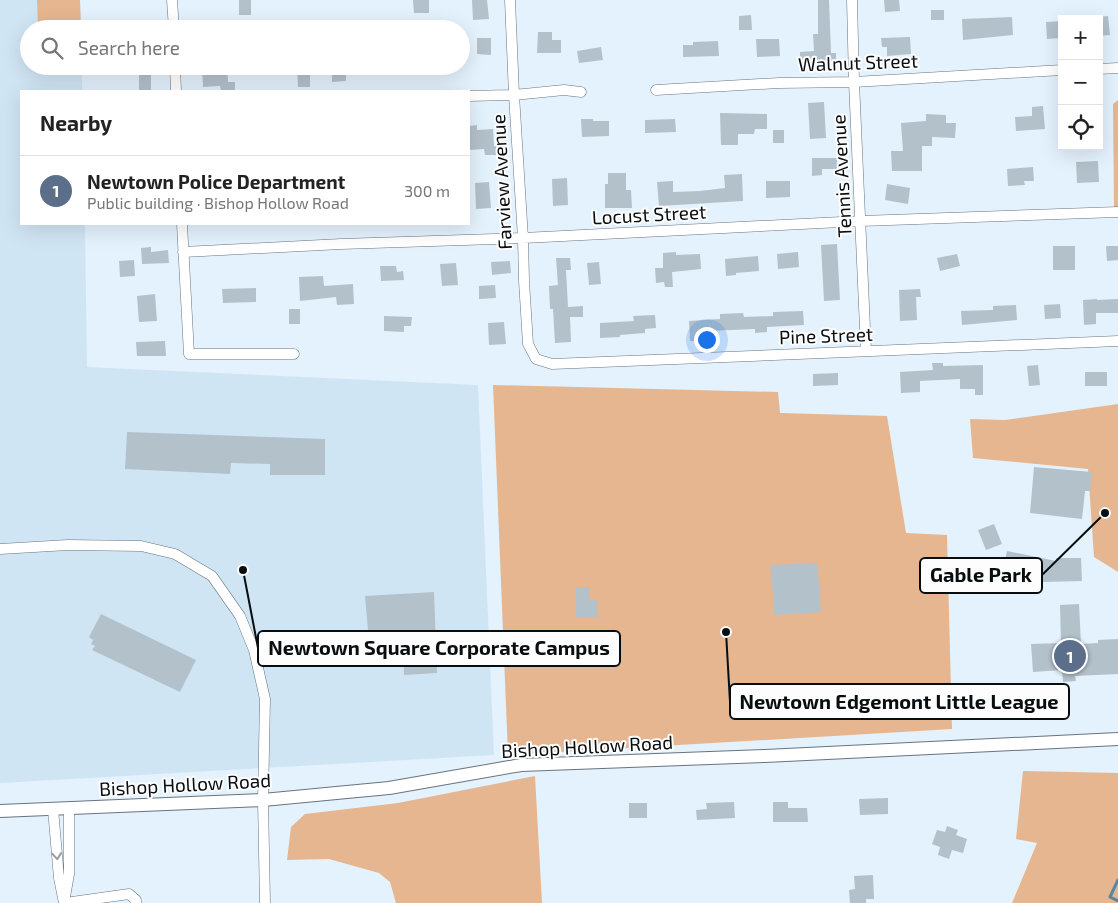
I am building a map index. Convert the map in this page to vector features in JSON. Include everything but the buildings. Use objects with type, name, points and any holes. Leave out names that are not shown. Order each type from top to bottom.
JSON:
[{"type":"street","points":[[172,0],[173,20]]},
{"type":"street","name":"Farview Avenue","points":[[510,0],[528,344],[536,359]]},
{"type":"street","name":"Tennis Avenue","points":[[852,0],[866,351]]},
{"type":"street","points":[[1103,69],[1118,68]]},
{"type":"street","name":"Walnut Street","points":[[656,90],[854,82],[1058,70]]},
{"type":"street","points":[[175,75],[176,90]]},
{"type":"street","points":[[470,96],[514,95],[564,90],[581,92]]},
{"type":"street","name":"Locust Street","points":[[183,252],[523,238],[862,221],[1118,212]]},
{"type":"street","points":[[182,225],[189,354],[294,354]]},
{"type":"street","name":"Pine Street","points":[[536,359],[552,364],[1118,341]]},
{"type":"street","points":[[0,549],[68,545],[141,546],[175,554],[212,576],[240,616],[254,650],[266,699],[264,800],[265,903]]},
{"type":"street","name":"Bishop Hollow Road","points":[[0,811],[264,800],[388,788],[521,765],[764,756],[1118,739]]},
{"type":"street","points":[[53,809],[58,878],[64,903],[69,874],[69,808]]},
{"type":"street","points":[[66,903],[129,894],[136,900],[136,903]]},
{"type":"shaded area","points":[[0,0],[80,0],[81,20],[20,20],[20,75],[82,75],[82,90],[20,90],[20,225],[85,225],[87,367],[478,385],[494,755],[0,783]]},
{"type":"shaded area","points":[[37,0],[80,0],[81,20],[38,20]]},
{"type":"shaded area","points":[[1118,100],[1118,207],[1114,207],[1113,104]]},
{"type":"shaded area","points":[[493,385],[778,392],[780,413],[887,416],[906,533],[947,535],[952,729],[508,755]]},
{"type":"shaded area","points":[[1118,404],[1118,572],[1094,557],[1088,469],[973,458],[970,419],[1005,420]]},
{"type":"shaded area","points":[[1023,771],[1118,773],[1118,903],[1012,903],[1037,843],[1016,839]]},
{"type":"shaded area","points":[[535,776],[542,903],[396,903],[390,882],[379,873],[329,859],[287,860],[291,827],[305,814],[398,803]]},
{"type":"waterway","points":[[1118,880],[1110,897],[1118,901]]},
{"type":"place","name":"Gable Park","points":[[1105,513]]},
{"type":"place","name":"Newtown Square Corporate Campus","points":[[243,570]]},
{"type":"place","name":"Newtown Edgemont Little League","points":[[726,632]]},
{"type":"place","name":"Newtown Police Department","points":[[1070,656]]}]
